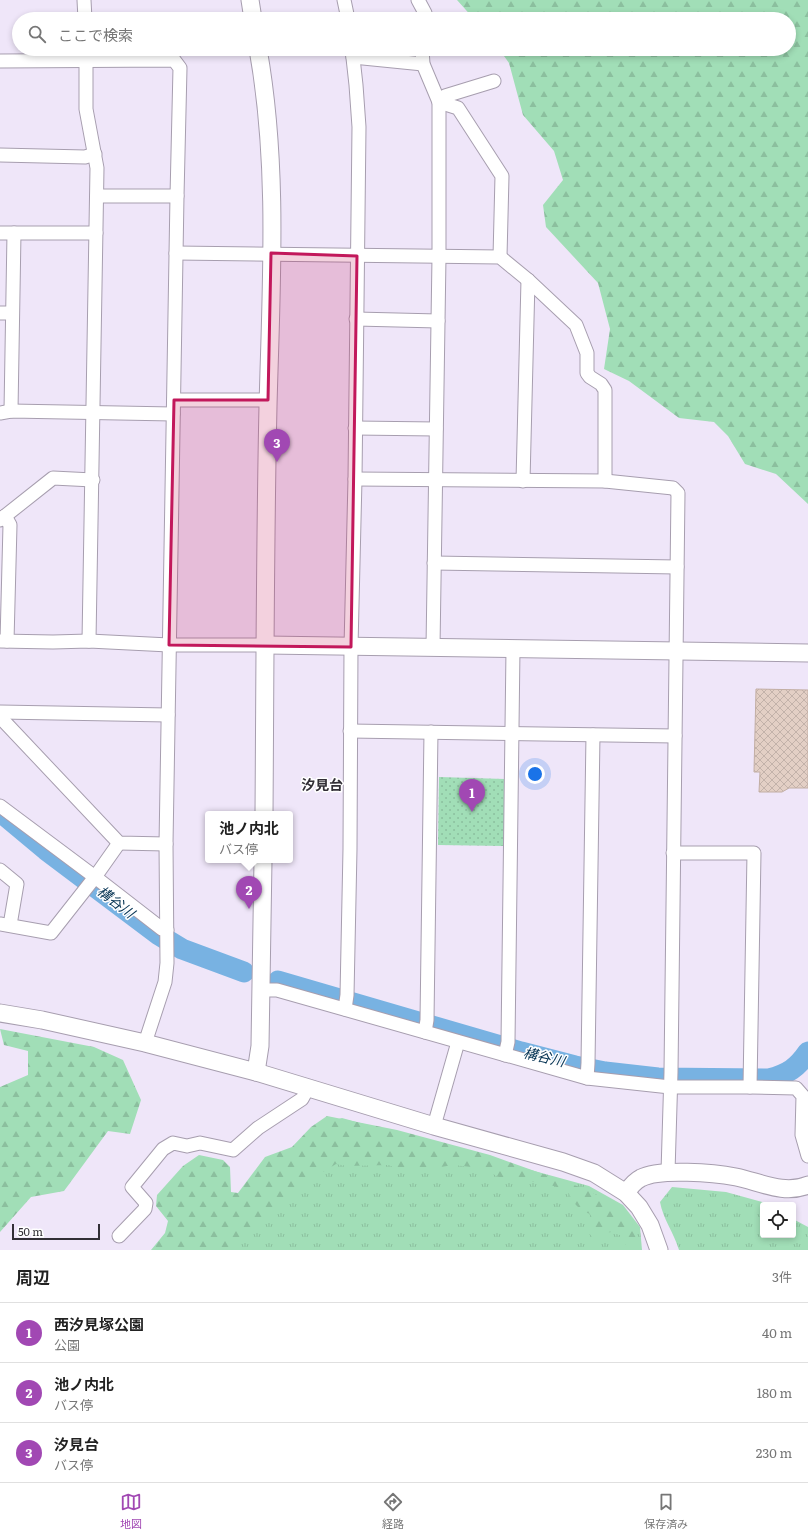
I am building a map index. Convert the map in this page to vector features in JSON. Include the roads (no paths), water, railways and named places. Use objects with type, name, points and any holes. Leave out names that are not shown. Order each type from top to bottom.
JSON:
[{"type":"street","points":[[84,0],[85,12]]},
{"type":"street","points":[[250,0],[252,12]]},
{"type":"street","points":[[344,0],[347,12]]},
{"type":"street","points":[[418,0],[424,12]]},
{"type":"street","points":[[0,61],[61,56]]},
{"type":"street","points":[[86,56],[86,109],[97,168],[93,480],[89,641]]},
{"type":"street","points":[[115,56],[174,60],[180,68],[166,844],[167,938],[165,982],[145,1043]]},
{"type":"street","points":[[259,56],[265,90],[271,198],[264,811]]},
{"type":"street","points":[[346,1004],[350,849],[351,646],[355,479],[359,127],[352,56]]},
{"type":"street","points":[[371,56],[422,64]]},
{"type":"street","points":[[422,56],[422,64],[439,102],[439,257],[432,647]]},
{"type":"street","points":[[439,102],[445,96],[494,81]]},
{"type":"street","points":[[439,102],[458,108],[502,176],[500,257]]},
{"type":"street","points":[[0,155],[85,157],[95,154]]},
{"type":"street","points":[[97,196],[177,196]]},
{"type":"street","points":[[0,233],[96,233]]},
{"type":"street","points":[[14,233],[6,313],[6,412],[174,414]]},
{"type":"street","points":[[176,253],[500,257],[528,280],[576,325],[587,353],[587,373],[590,378],[601,384],[605,390],[605,481]]},
{"type":"street","points":[[523,481],[528,280]]},
{"type":"street","points":[[356,319],[438,321]]},
{"type":"street","points":[[174,400],[268,400]]},
{"type":"street","points":[[355,428],[436,429]]},
{"type":"street","points":[[93,480],[53,478],[2,518],[10,525],[4,641],[89,641],[170,645],[432,647],[808,653]]},
{"type":"street","points":[[355,479],[605,481],[673,488],[678,493],[671,1081],[668,1172]]},
{"type":"street","points":[[434,563],[677,567]]},
{"type":"street","points":[[506,1050],[513,649]]},
{"type":"street","points":[[0,712],[168,714]]},
{"type":"street","points":[[0,717],[119,843],[166,844]]},
{"type":"street","points":[[350,731],[675,736]]},
{"type":"street","points":[[426,1027],[431,732]]},
{"type":"street","points":[[588,1072],[593,735]]},
{"type":"street","points":[[0,806],[92,881],[162,929],[167,938]]},
{"type":"street","points":[[0,870],[17,884],[5,925],[51,933],[92,881],[119,843]]},
{"type":"street","points":[[673,853],[754,853],[750,1081]]},
{"type":"street","points":[[256,1072],[260,1046],[263,863]]},
{"type":"street","points":[[261,990],[277,990],[346,1004],[426,1027],[458,1042],[506,1050],[588,1072],[671,1081],[750,1081],[796,1088],[803,1096],[802,1135],[808,1156]]},
{"type":"street","points":[[0,1013],[42,1020],[145,1043],[256,1072],[434,1126],[563,1162],[594,1173],[626,1193],[639,1207],[650,1225],[658,1250]]},
{"type":"street","points":[[434,1126],[458,1042]]},
{"type":"street","points":[[119,1236],[145,1209],[146,1203],[132,1187],[163,1148],[173,1143],[187,1146],[200,1143],[233,1150],[258,1128],[302,1099],[308,1088]]},
{"type":"street","points":[[626,1193],[631,1185],[641,1178],[652,1174],[668,1172],[736,1177],[791,1190],[799,1189],[808,1185]]},
{"type":"waterway","name":"構谷川","points":[[4,815],[46,850],[159,935],[182,949],[244,972]]},
{"type":"waterway","name":"構谷川","points":[[278,981],[521,1052],[605,1072],[658,1078],[769,1079],[792,1070],[808,1052]]},
{"type":"place","name":"汐見台","points":[[277,462]]},
{"type":"place","name":"西汐見塚公園","points":[[472,812]]},
{"type":"place","name":"池ノ内北","points":[[249,909]]},
{"type":"district","name":"汐見台","points":[[322,785]]}]
